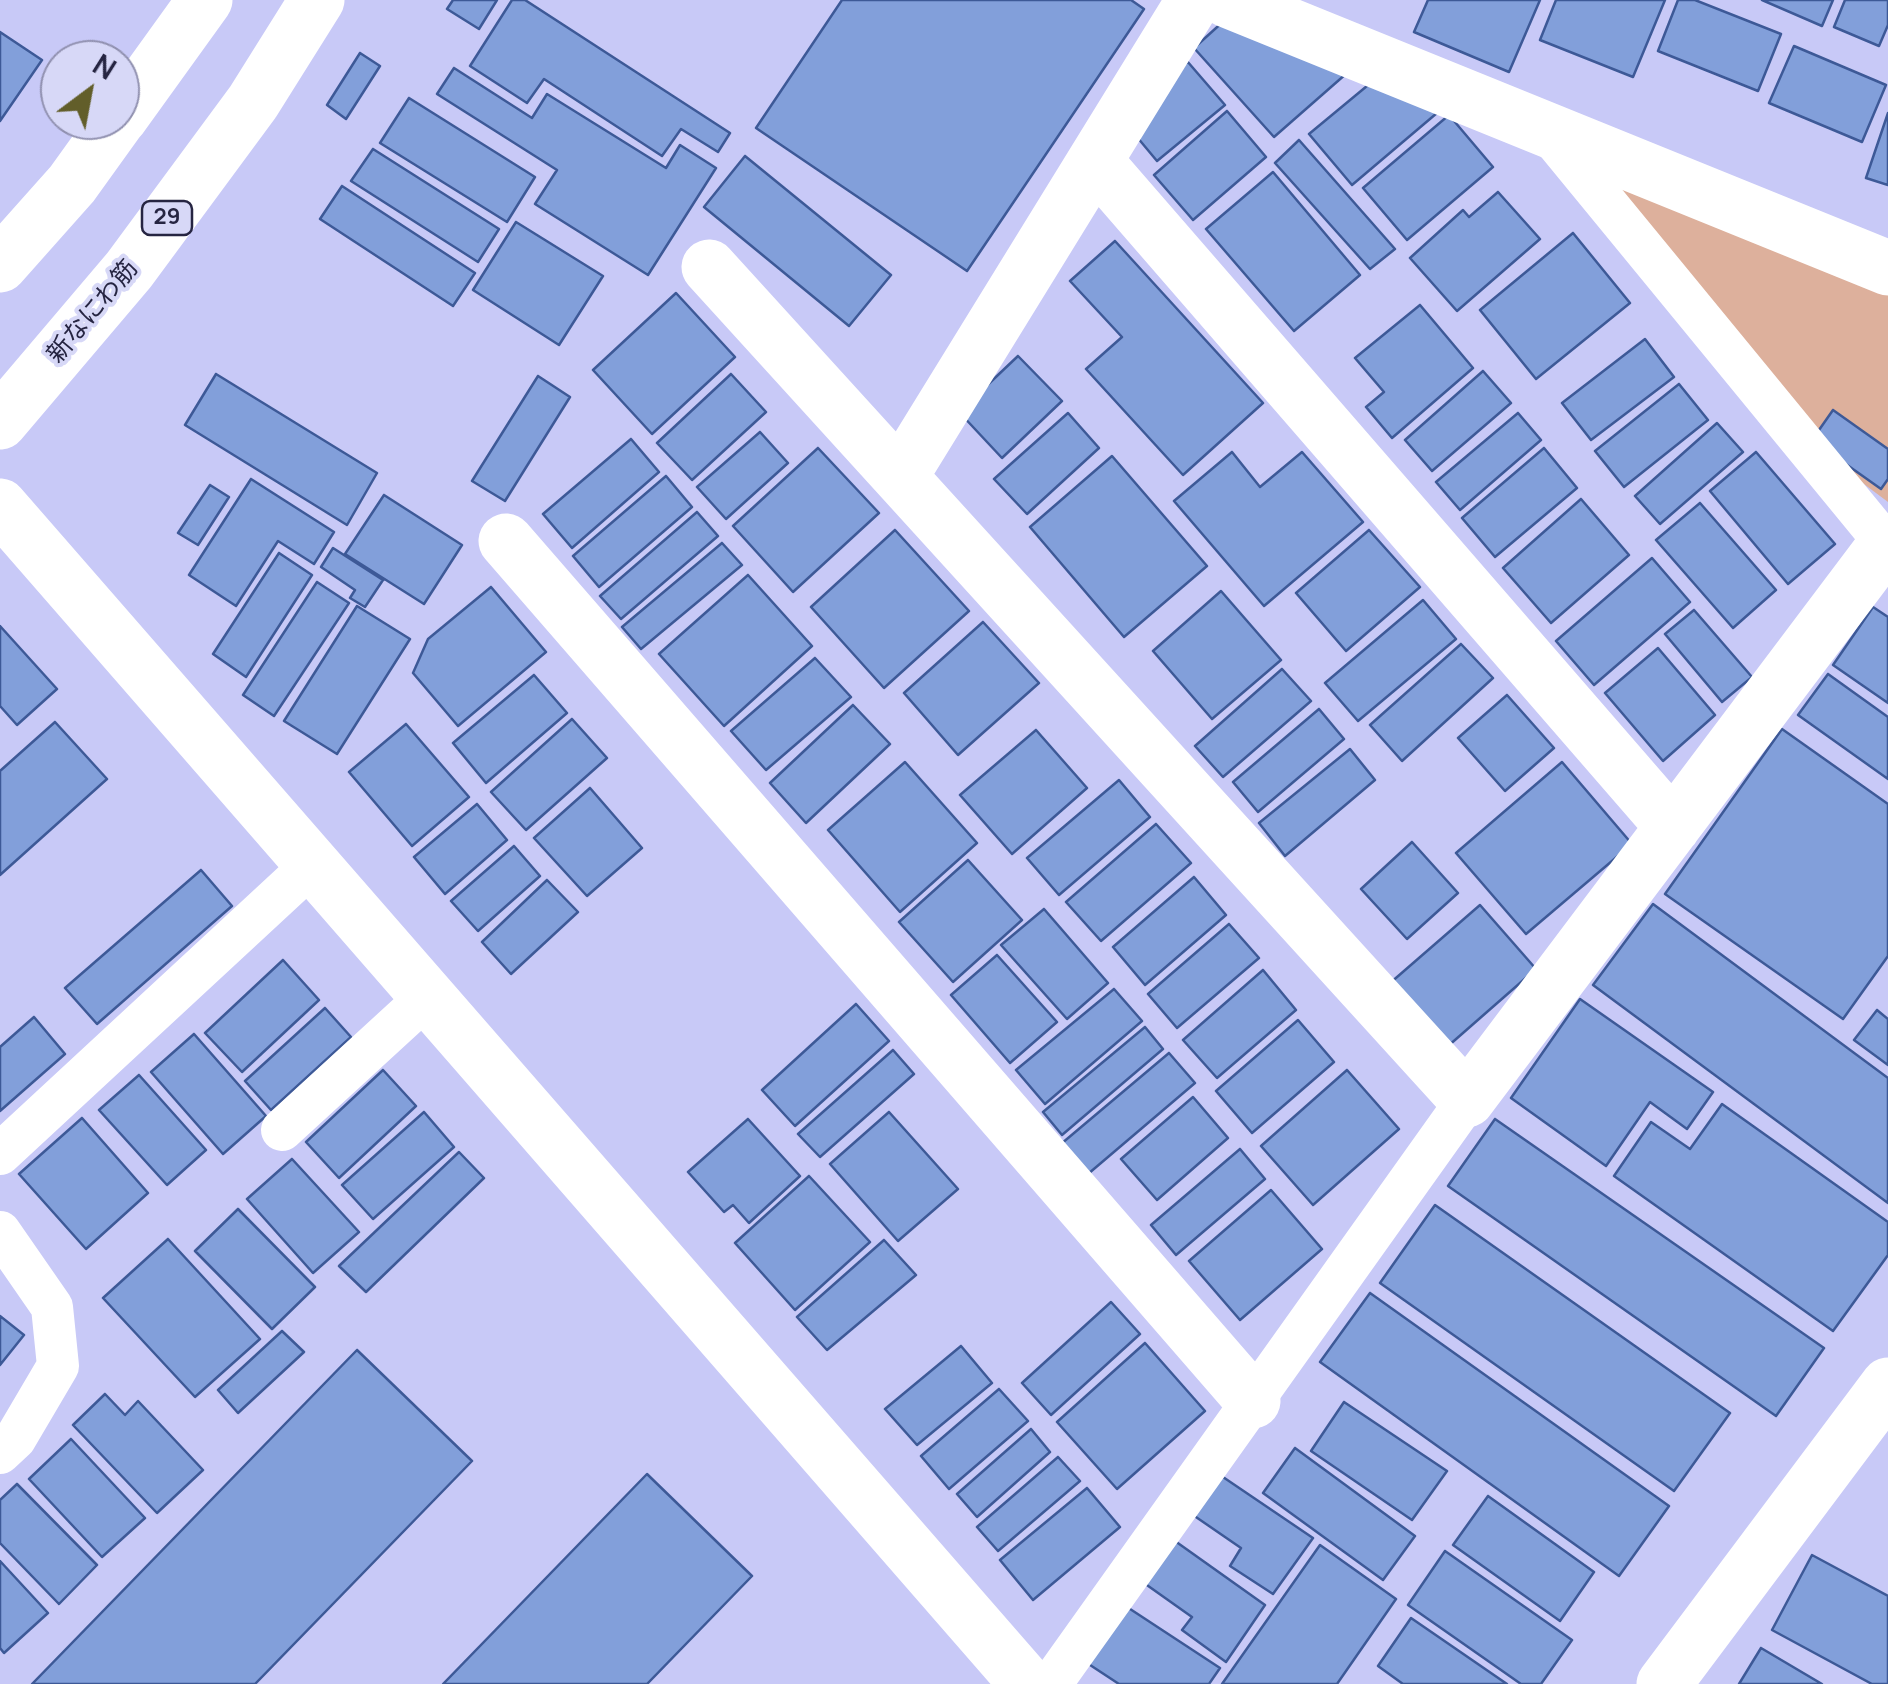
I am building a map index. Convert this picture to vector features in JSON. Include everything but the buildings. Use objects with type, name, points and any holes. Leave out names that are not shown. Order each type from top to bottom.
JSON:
[{"type":"street","points":[[140,90],[205,0]]},
{"type":"street","name":"新なにわ筋","points":[[0,422],[129,270],[253,102],[317,0]]},
{"type":"street","points":[[900,477],[1194,0]]},
{"type":"street","points":[[1227,0],[1888,268]]},
{"type":"street","points":[[0,265],[72,184],[104,140]]},
{"type":"street","points":[[1094,161],[1673,827]]},
{"type":"street","points":[[709,266],[1467,1100],[1887,543]]},
{"type":"street","points":[[0,506],[1026,1684]]},
{"type":"street","points":[[506,541],[1253,1401]]},
{"type":"street","points":[[1664,1684],[1888,1386]]},
{"type":"lane","points":[[1546,130],[1887,543]]},
{"type":"lane","points":[[0,1154],[313,864]]},
{"type":"lane","points":[[282,1130],[427,997]]},
{"type":"lane","points":[[1052,1684],[1467,1100]]},
{"type":"lane","points":[[0,1232],[52,1306],[58,1366],[15,1438],[0,1453]]},
{"type":"shaded area","points":[[1631,175],[1888,291],[1888,502],[1809,443],[1610,199]]}]
